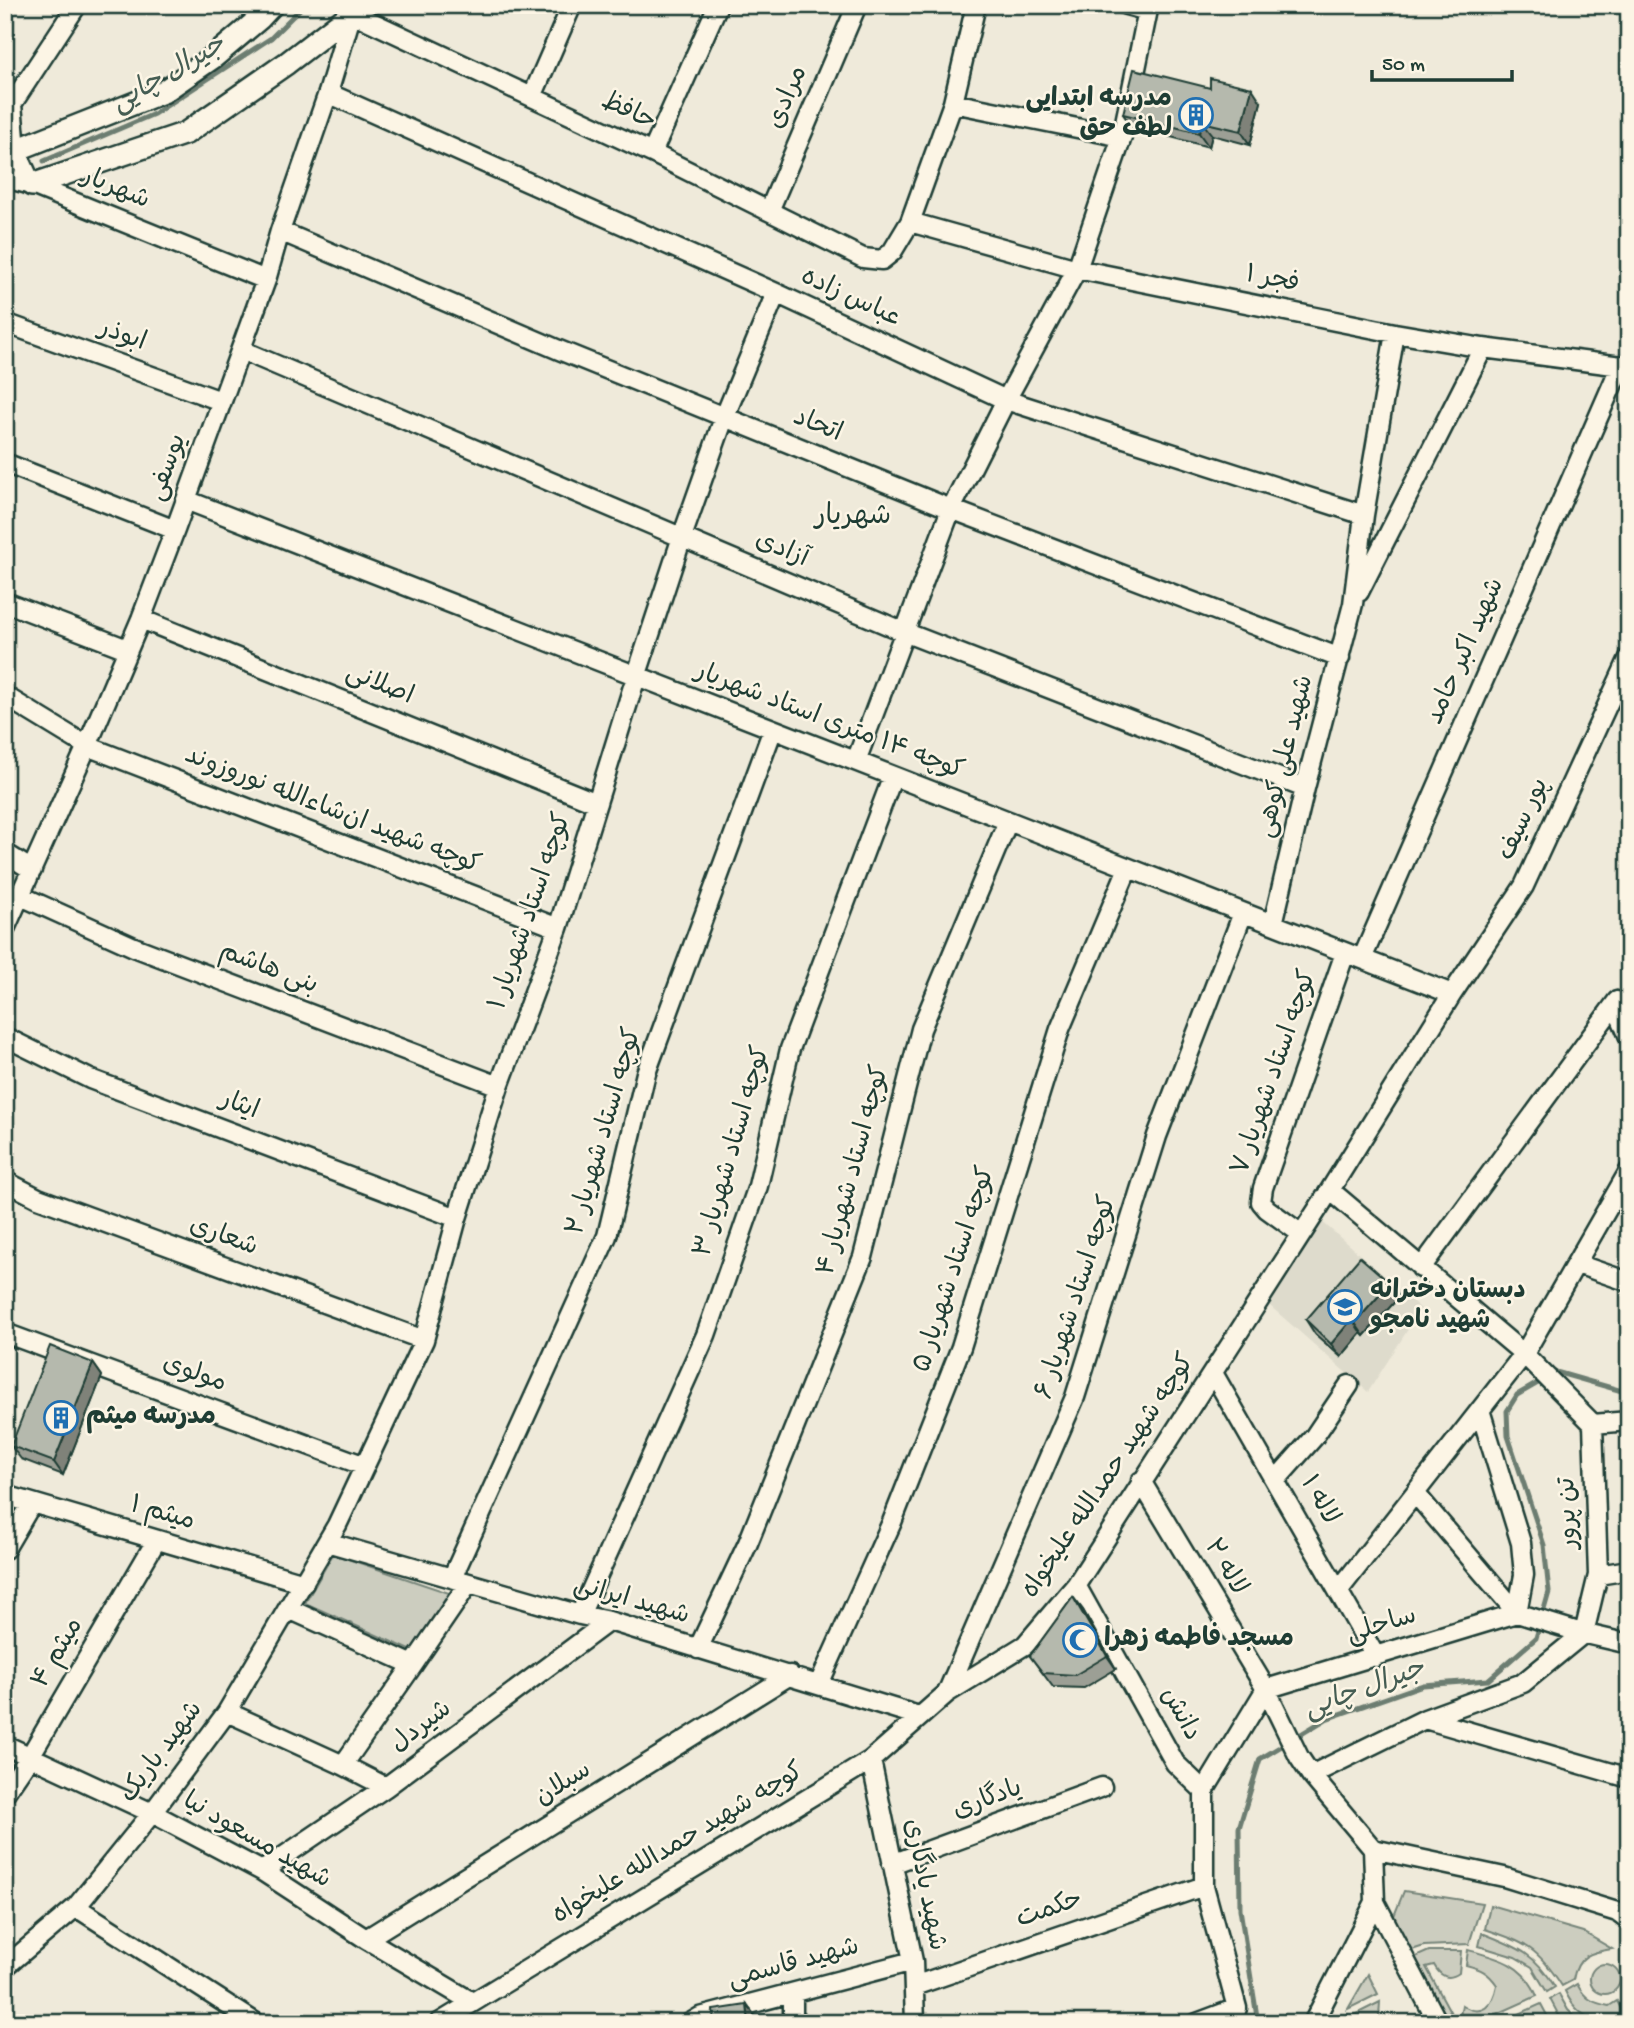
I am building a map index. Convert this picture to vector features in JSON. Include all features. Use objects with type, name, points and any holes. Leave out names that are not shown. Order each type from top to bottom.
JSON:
[{"type":"street","points":[[77,5],[9,100],[16,150],[32,185],[186,133],[287,63],[354,9]]},
{"type":"street","points":[[16,150],[163,92],[215,57],[272,5]]},
{"type":"street","points":[[532,97],[572,5]]},
{"type":"street","points":[[652,153],[718,5]]},
{"type":"street","name":"مرادی","points":[[769,211],[857,5]]},
{"type":"street","points":[[910,222],[953,103],[976,5]]},
{"type":"street","points":[[856,761],[951,509],[1077,269],[1122,137],[1148,8],[1126,5]]},
{"type":"street","name":"حافظ","points":[[354,9],[863,258],[882,260],[892,252],[910,222]]},
{"type":"street","name":"یوسفی","points":[[5,929],[87,746],[175,530],[266,280],[354,9]]},
{"type":"street","name":"عباس زاده","points":[[328,93],[776,293],[1006,400],[1364,515]]},
{"type":"street","points":[[953,103],[1122,137]]},
{"type":"street","name":"شهریار","points":[[5,178],[32,185],[266,280]]},
{"type":"street","name":"فجر ۱","points":[[910,222],[1077,269],[1395,333],[1483,348],[1625,366]]},
{"type":"street","name":"اتحاد","points":[[280,231],[724,418],[951,509],[1340,658]]},
{"type":"street","name":"کوچه استاد شهریار ۱","points":[[327,1542],[424,1340],[457,1218],[499,1086],[558,928],[682,537],[724,418],[776,293]]},
{"type":"street","name":"ابوذر","points":[[5,323],[221,401]]},
{"type":"street","name":"شهید علی کوهی","points":[[1273,924],[1353,604],[1364,515],[1395,333]]},
{"type":"street","name":"شهید علی کوهی","points":[[1353,604],[1483,348]]},
{"type":"street","name":"آزادی","points":[[241,350],[904,632],[1305,788]]},
{"type":"street","name":"شهید اکبر حامد","points":[[1354,956],[1625,366]]},
{"type":"street","points":[[5,463],[175,530]]},
{"type":"street","name":"کوچه ۱۴ متری استاد شهریار","points":[[186,499],[1452,995]]},
{"type":"street","points":[[5,602],[127,649]]},
{"type":"street","name":"اصلانی","points":[[141,619],[597,803]]},
{"type":"street","name":"پور سیف","points":[[1452,995],[1524,886],[1629,658]]},
{"type":"street","name":"کوچه شهید ان‌شاءالله نوروزوند","points":[[5,696],[87,746],[558,928]]},
{"type":"street","name":"کوچه استاد شهریار ۲","points":[[342,1765],[413,1665],[461,1581],[607,1236],[646,1073],[773,729]]},
{"type":"street","name":"کوچه استاد شهریار ۳","points":[[580,1615],[706,1335],[758,1186],[790,1049],[893,776]]},
{"type":"street","name":"کوچه استاد شهریار ۴","points":[[698,1649],[748,1543],[863,1257],[921,1029],[1007,821]]},
{"type":"street","points":[[5,853],[32,870]]},
{"type":"street","name":"کوچه استاد شهریار ۵","points":[[819,1684],[892,1522],[961,1347],[1060,1029],[1128,868]]},
{"type":"street","name":"بنی هاشم","points":[[21,896],[134,947],[499,1086]]},
{"type":"street","name":"کوچه استاد شهریار ۶","points":[[947,1693],[1075,1397],[1157,1136],[1243,914]]},
{"type":"street","name":"کوچه استاد شهریار ۷","points":[[1300,1233],[1261,1202],[1263,1188],[1354,956]]},
{"type":"street","name":"کوچه شهید حمدالله علیخواه","points":[[439,2023],[871,1760],[947,1693],[1025,1645],[1076,1585],[1452,995]]},
{"type":"street","points":[[1421,1268],[1617,1001],[1618,1011],[1629,1037]]},
{"type":"street","name":"ایثار","points":[[5,1037],[90,1079],[457,1218]]},
{"type":"street","points":[[1339,1590],[1524,1354],[1629,1171]]},
{"type":"street","name":"شعاری","points":[[5,1181],[38,1198],[424,1340]]},
{"type":"street","points":[[1329,1191],[1524,1354],[1593,1424],[1629,1422]]},
{"type":"street","points":[[1577,1265],[1629,1282]]},
{"type":"street","name":"مولوی","points":[[5,1333],[365,1466]]},
{"type":"street","name":"لاله ۱","points":[[1213,1373],[1376,1657]]},
{"type":"street","points":[[1275,1481],[1314,1437],[1349,1385]]},
{"type":"street","points":[[1480,1410],[1521,1543],[1524,1575],[1518,1613]]},
{"type":"street","name":"تن پرور","points":[[1583,1633],[1598,1575],[1593,1424]]},
{"type":"street","name":"لاله ۲","points":[[1141,1481],[1266,1689],[1299,1757],[1373,1849]]},
{"type":"street","points":[[1415,1493],[1518,1613],[1629,1644]]},
{"type":"street","name":"میثم ۱","points":[[5,1495],[304,1583]]},
{"type":"street","points":[[5,1549],[32,1503]]},
{"type":"street","name":"میثم ۴","points":[[5,1793],[29,1758],[156,1541]]},
{"type":"street","name":"شهید ایرانی","points":[[327,1542],[609,1621],[919,1716]]},
{"type":"street","name":"شهید باریک","points":[[5,1967],[76,1907],[152,1813],[227,1712],[327,1542]]},
{"type":"street","points":[[1598,1575],[1629,1570]]},
{"type":"street","name":"دانش","points":[[1076,1585],[1175,1763],[1204,1791]]},
{"type":"street","points":[[289,1609],[413,1665]]},
{"type":"street","name":"ساحلی","points":[[1266,1689],[1518,1613]]},
{"type":"street","name":"شیردل","points":[[262,1871],[386,1787],[609,1621]]},
{"type":"street","points":[[1311,1775],[1425,1719],[1523,1683],[1583,1633]]},
{"type":"street","name":"سبلان","points":[[366,1939],[790,1675]]},
{"type":"street","points":[[1197,2023],[1234,2016],[1204,1886],[1204,1791],[1266,1689]]},
{"type":"street","points":[[227,1712],[386,1787]]},
{"type":"street","points":[[1425,1719],[1629,1778]]},
{"type":"street","name":"شهید مسعود نیا","points":[[5,1745],[152,1813],[262,1871],[366,1939],[471,2002]]},
{"type":"street","name":"شهید یادگاری","points":[[871,1760],[913,1962],[915,2023]]},
{"type":"street","name":"یادگاری","points":[[892,1864],[1102,1787]]},
{"type":"street","points":[[1432,2021],[1375,1902],[1373,1849],[1504,1877],[1617,1912],[1629,1921]]},
{"type":"street","name":"حکمت","points":[[914,1986],[1204,1886]]},
{"type":"street","points":[[1313,2023],[1375,1902]]},
{"type":"street","points":[[76,1907],[256,2023]]},
{"type":"street","name":"شهید قاسمی","points":[[690,2023],[700,2017],[913,1962]]},
{"type":"street","points":[[793,1993],[793,2023]]},
{"type":"shaded area","name":"دبستان دخترانه شهید نامجو","points":[[1319,1219],[1421,1309],[1368,1392],[1269,1305]]},
{"type":"shaded area","points":[[333,1554],[452,1594],[419,1654],[305,1603]]},
{"type":"shaded area","points":[[1404,1891],[1482,1903],[1469,1944],[1424,1946],[1409,1951],[1392,1921]]},
{"type":"shaded area","points":[[1490,1905],[1583,1932],[1612,1949],[1597,1952],[1581,1960],[1573,1980],[1562,1986],[1546,1963],[1530,1948],[1485,1929]]},
{"type":"shaded area","points":[[1482,1933],[1524,1952],[1548,1975],[1555,1987],[1547,1992],[1532,1967],[1515,1957],[1479,1946]]},
{"type":"shaded area","points":[[1468,1950],[1490,1956],[1518,1969],[1532,1985],[1537,1996],[1477,2023],[1466,2023],[1460,2016],[1462,2005],[1475,2010],[1486,2008],[1493,1999],[1497,1985],[1484,1972],[1466,1965]]},
{"type":"shaded area","points":[[1429,1951],[1461,1951],[1459,1973],[1451,1977],[1439,1972],[1434,1965],[1426,1967],[1452,2015],[1442,2019],[1411,1959]]},
{"type":"shaded area","points":[[1605,1964],[1611,1965],[1619,1973],[1619,1985],[1611,1993],[1605,1994],[1599,1993],[1591,1985],[1590,1979],[1591,1973],[1599,1965]]},
{"type":"shaded area","points":[[1368,1974],[1378,1994],[1348,2009]]},
{"type":"shaded area","points":[[1577,1984],[1586,1997],[1594,2002],[1609,2006],[1617,2001],[1625,2016],[1597,2020],[1582,2013],[1565,1991]]},
{"type":"shaded area","points":[[1559,1994],[1568,2010],[1582,2023],[1567,2023],[1558,2014],[1550,1999]]},
{"type":"shaded area","points":[[1380,2002],[1379,2017],[1374,2022],[1355,2023],[1352,2016]]},
{"type":"shaded area","points":[[1541,2004],[1551,2023],[1522,2023],[1519,2014]]},
{"type":"building","name":"مدرسه ابتدایی لطف حق","points":[[1134,69],[1210,88],[1210,78],[1252,88],[1241,131],[1202,122],[1199,133],[1123,114]]},
{"type":"building","points":[[1360,1257],[1390,1283],[1355,1323],[1352,1319],[1331,1344],[1306,1320]]},
{"type":"building","name":"مدرسه میثم","points":[[50,1346],[93,1363],[54,1462],[11,1446]]},
{"type":"building","name":"مسجد فاطمه زهرا","points":[[1073,1597],[1107,1656],[1075,1675],[1043,1673],[1030,1656]]},
{"type":"building","points":[[747,2005],[749,2023],[714,2023],[713,2010]]},
{"type":"waterway","name":"جیرال چایی","points":[[44,161],[154,114],[271,38],[304,5]]},
{"type":"waterway","name":"جیرال چایی","points":[[1551,1375],[1556,1372],[1622,1391],[1629,1390]]},
{"type":"waterway","name":"جیرال چایی","points":[[1258,2023],[1240,1909],[1239,1828],[1260,1759],[1326,1719],[1423,1685],[1488,1680],[1536,1638],[1549,1592],[1544,1545],[1508,1436],[1507,1411],[1517,1395],[1543,1380]]},
{"type":"place","name":"مدرسه ابتدایی لطف حق","points":[[1196,115]]},
{"type":"place","name":"دبستان دخترانه شهید نامجو","points":[[1345,1307]]},
{"type":"place","name":"مدرسه میثم","points":[[61,1418]]},
{"type":"place","name":"مسجد فاطمه زهرا","points":[[1080,1640]]},
{"type":"district","name":"شهریار","points":[[853,517]]}]
